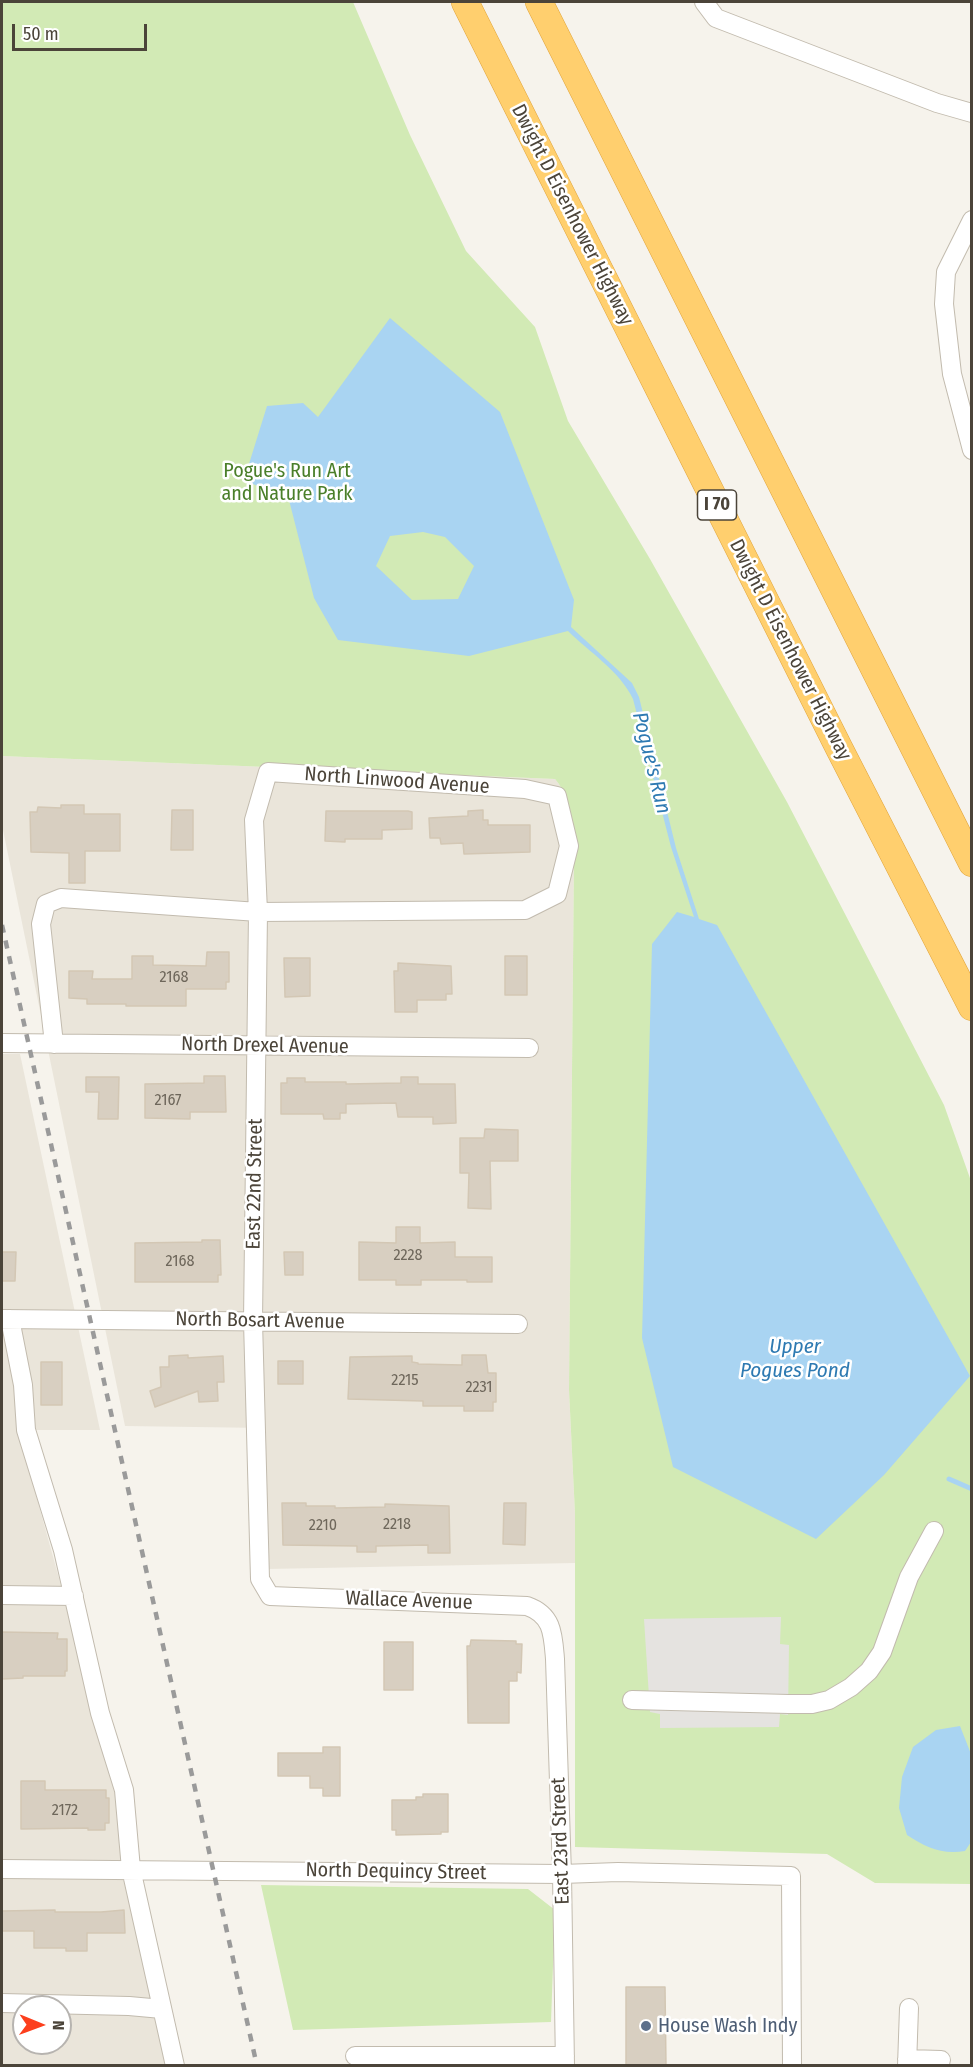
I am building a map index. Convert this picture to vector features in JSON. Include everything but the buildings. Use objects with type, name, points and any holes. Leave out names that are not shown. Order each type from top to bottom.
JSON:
[{"type":"highway","name":"Dwight D Eisenhower Highway","points":[[465,2],[839,748],[972,1007]]},
{"type":"highway","points":[[539,2],[972,863]]},
{"type":"street","points":[[704,2],[716,18],[937,103],[972,113]]},
{"type":"street","points":[[972,220],[946,272],[944,304],[952,374],[972,450]]},
{"type":"street","name":"North Linwood Avenue","points":[[258,912],[525,910],[557,894],[569,846],[557,796],[525,789],[268,772]]},
{"type":"street","name":"East 22nd Street","points":[[268,772],[254,820],[258,912],[253,1321],[260,1579],[270,1596]]},
{"type":"street","points":[[54,1044],[41,924],[46,904],[60,898],[258,912]]},
{"type":"street","name":"North Drexel Avenue","points":[[2,1043],[529,1048]]},
{"type":"street","points":[[6,1319],[23,1384],[26,1430],[63,1550],[100,1713],[124,1790],[131,1869],[175,2066]]},
{"type":"street","name":"North Bosart Avenue","points":[[6,1319],[518,1324]]},
{"type":"street","points":[[632,1700],[789,1704],[812,1704],[829,1700],[851,1687],[869,1671],[882,1652],[909,1577],[934,1531]]},
{"type":"street","points":[[2,1595],[74,1596]]},
{"type":"street","name":"Wallace Avenue","points":[[270,1596],[527,1605],[545,1617]]},
{"type":"street","name":"East 23rd Street","points":[[545,1617],[552,1634],[555,1659],[565,2061]]},
{"type":"street","name":"North Dequincy Street","points":[[2,1869],[562,1874],[618,1872],[791,1876],[792,2066]]},
{"type":"street","points":[[2,2003],[162,2009]]},
{"type":"street","points":[[909,2008],[907,2062],[941,2060]]},
{"type":"street","points":[[355,2056],[565,2061]]},
{"type":"shaded area","points":[[2,756],[555,779],[562,788],[568,802],[572,824],[574,859],[569,1390],[575,1563],[267,1569],[265,1428],[125,1426],[2,825]]},
{"type":"shaded area","points":[[2,1054],[20,1054],[100,1430],[18,1430],[118,1792],[171,2065],[2,2066]]},
{"type":"shaded area","points":[[781,1617],[780,1644],[789,1645],[788,1715],[780,1714],[779,1727],[660,1728],[660,1714],[650,1712],[644,1619]]},
{"type":"green space","name":"Pogue's Run Art and Nature Park","points":[[2,2],[353,2],[410,135],[466,251],[535,327],[568,421],[650,559],[787,802],[944,1105],[971,1181],[971,1884],[875,1883],[827,1854],[575,1847],[575,1514],[569,1390],[574,859],[569,807],[555,779],[2,756]]},
{"type":"green space","points":[[261,1885],[528,1889],[555,1910],[551,2022],[293,2030]]},
{"type":"water","name":"Upper Pogues Pond","points":[[390,318],[500,412],[574,600],[571,627],[632,683],[639,697],[676,848],[699,919],[717,925],[970,1376],[884,1475],[816,1539],[673,1467],[642,1338],[652,944],[677,912],[694,917],[671,847],[633,699],[612,671],[568,631],[469,656],[338,640],[314,598],[289,500],[244,480],[267,406],[303,403],[318,417]],"holes":[[[423,532],[445,537],[474,566],[458,599],[412,600],[376,566],[390,536]]]},
{"type":"water","points":[[960,1726],[971,1754],[971,1842],[965,1851],[949,1852],[927,1846],[907,1835],[899,1808],[902,1777],[913,1747],[936,1730]]},
{"type":"waterway","points":[[949,1479],[972,1489]]},
{"type":"railway","points":[[2,925],[257,2066]]},
{"type":"place","name":"House Wash Indy","points":[[646,2026]]},
{"type":"water label","name":"Pogue's Run","points":[[651,763]]}]
